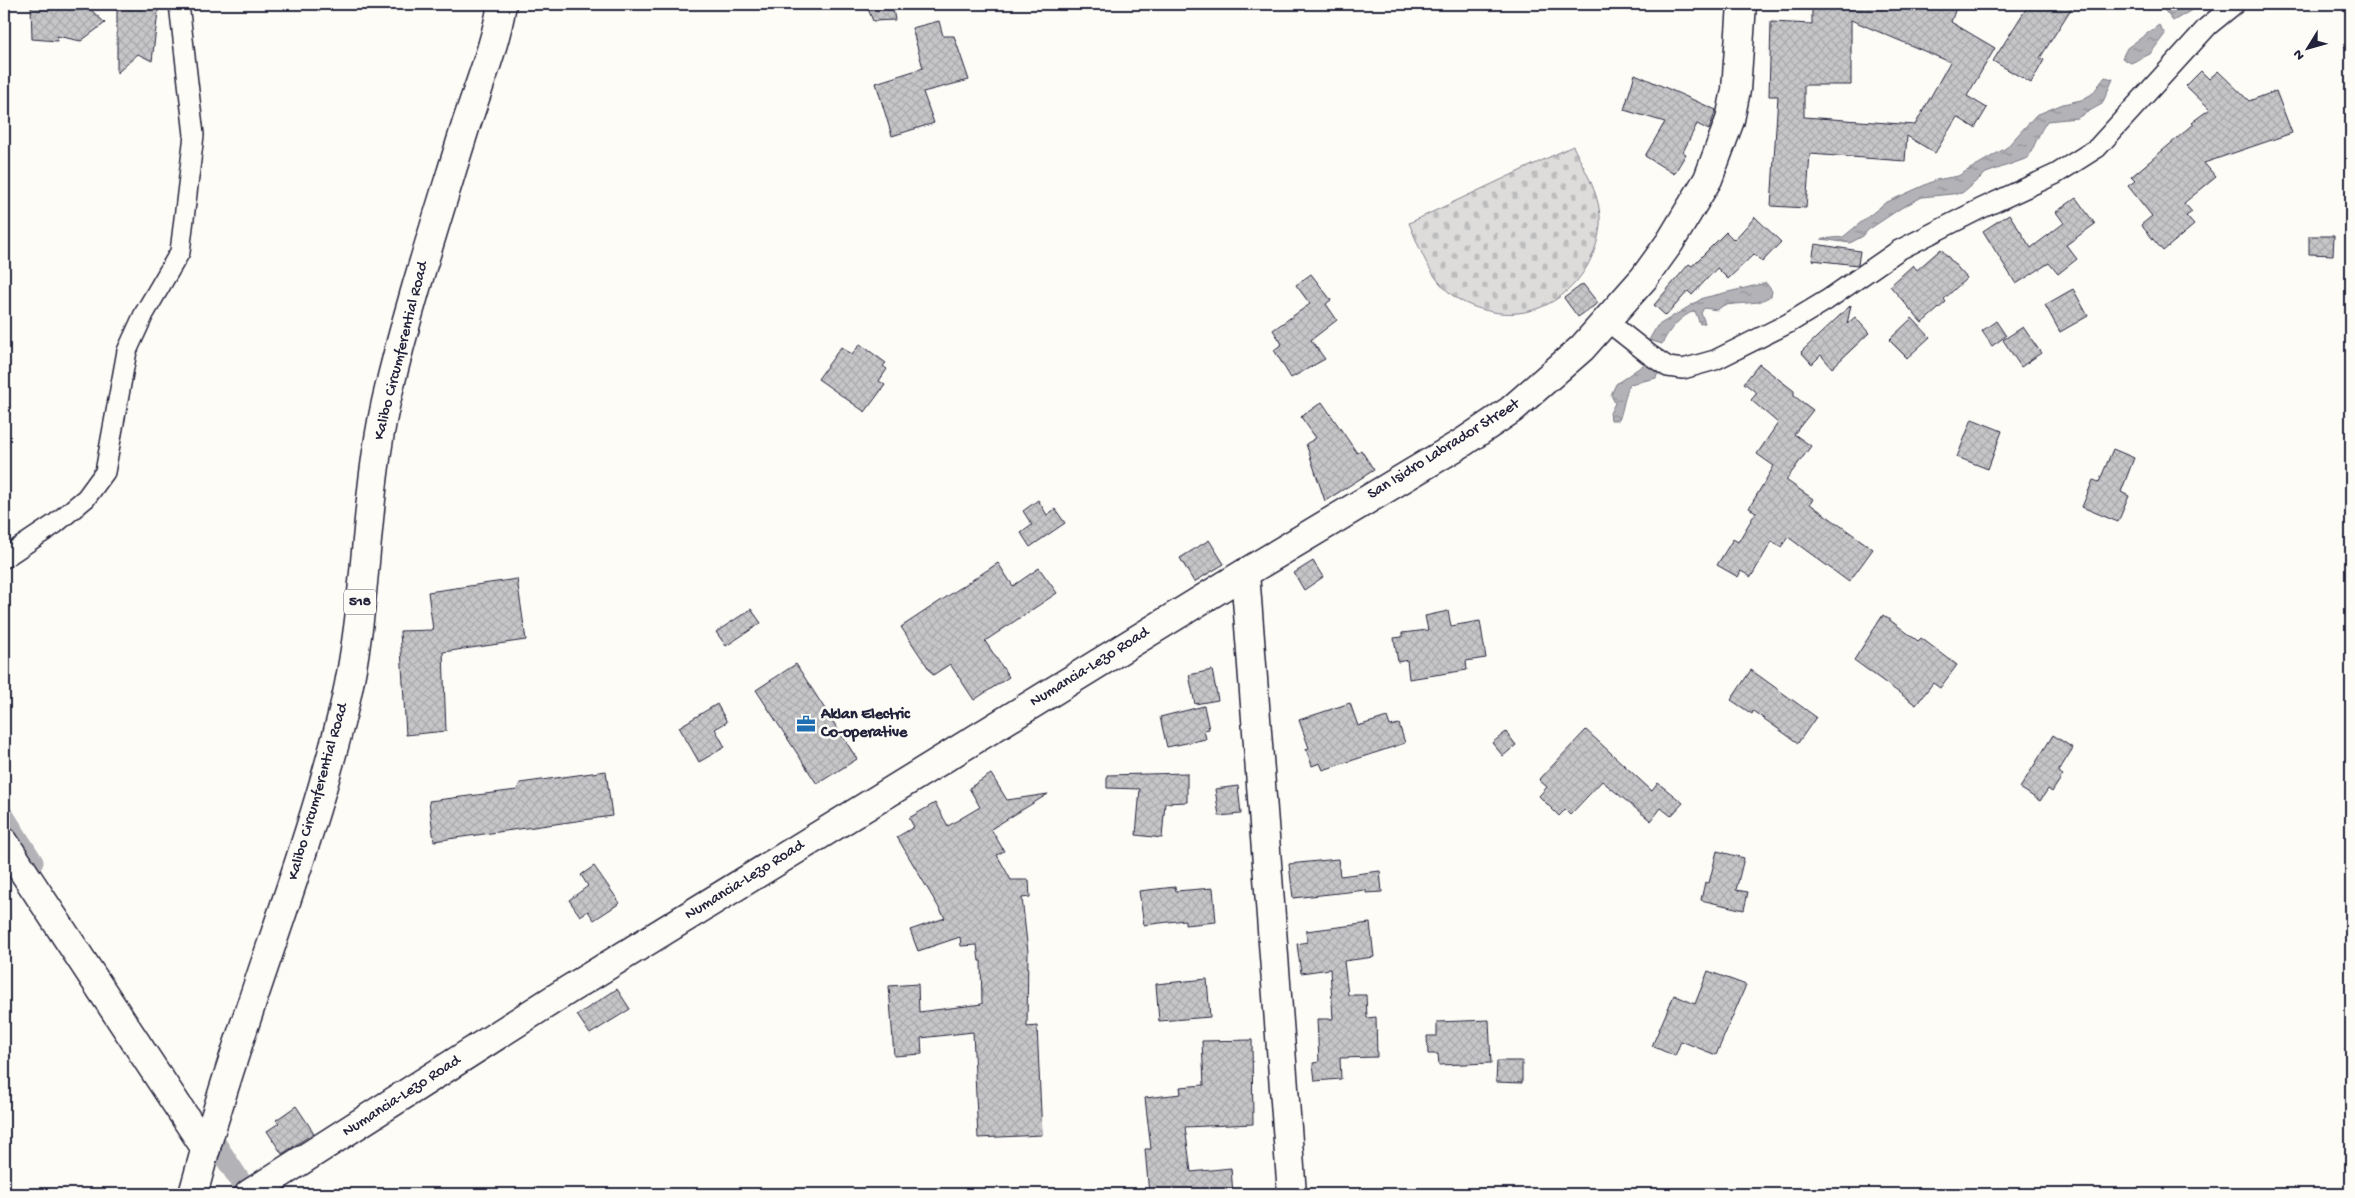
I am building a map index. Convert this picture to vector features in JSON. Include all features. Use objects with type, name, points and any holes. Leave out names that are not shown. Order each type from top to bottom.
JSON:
[{"type":"main road","name":"Kalibo Circumferential Road","points":[[193,1194],[217,1110],[310,834],[329,768],[346,698],[368,542],[376,452],[386,401],[434,229],[492,47],[502,4]]},
{"type":"main road","name":"San Isidro Labrador Street","points":[[1245,573],[1462,442],[1511,410],[1553,375],[1607,321],[1655,264],[1708,179],[1730,120],[1736,90],[1742,4]]},
{"type":"main road","points":[[1245,573],[1292,1194]]},
{"type":"main road","name":"Numancia-Lezo Road","points":[[249,1194],[568,990],[1245,573]]},
{"type":"main road","points":[[4,842],[206,1149]]},
{"type":"street","points":[[4,558],[55,524],[86,498],[105,472],[127,351],[144,314],[180,252],[194,135],[179,4]]},
{"type":"street","points":[[1607,321],[1668,367],[1683,369],[1714,360],[1789,323],[1827,300],[1899,250],[1980,209],[2056,174],[2097,148],[2208,26],[2235,4]]},
{"type":"green space","points":[[1573,146],[1596,194],[1600,215],[1596,245],[1589,263],[1578,279],[1550,303],[1532,310],[1513,313],[1493,312],[1476,308],[1451,294],[1443,287],[1431,270],[1409,223]]},
{"type":"water","points":[[2165,4],[2202,4],[2173,21],[2162,7]]},
{"type":"water","points":[[2159,25],[2165,34],[2150,54],[2131,63],[2122,58],[2127,48]]},
{"type":"water","points":[[2105,77],[2113,79],[2102,104],[2077,118],[2047,121],[2028,158],[1986,173],[1962,193],[1922,197],[1901,208],[1868,230],[1863,236],[1850,243],[1821,239],[1843,237],[1885,203],[1936,180],[1958,176],[2006,148],[2036,115],[2063,104],[2081,100],[2092,94]]},
{"type":"water","points":[[1766,283],[1772,291],[1771,296],[1759,302],[1724,305],[1717,310],[1704,308],[1701,313],[1705,323],[1700,324],[1695,311],[1685,316],[1676,324],[1662,344],[1649,340],[1657,326],[1703,298]]},
{"type":"water","points":[[1646,363],[1659,370],[1656,378],[1630,384],[1619,420],[1611,420],[1610,413],[1615,403],[1611,395],[1616,384]]},
{"type":"building","points":[[31,4],[61,4],[88,7],[105,23],[81,41],[57,36],[57,41],[32,39]]},
{"type":"building","points":[[117,4],[159,4],[152,61],[138,54],[117,73]]},
{"type":"building","points":[[866,4],[892,4],[895,20],[873,21]]},
{"type":"building","points":[[1812,4],[1947,4],[1956,8],[1951,22],[1995,48],[1967,96],[1987,108],[1975,128],[1957,117],[1935,153],[1907,136],[1905,161],[1810,154],[1806,208],[1771,206],[1778,96],[1769,96],[1771,22],[1812,24]],"holes":[[[1851,20],[1950,62],[1915,125],[1804,117],[1804,85],[1851,85]]]},
{"type":"building","points":[[2029,4],[2074,4],[2040,58],[2044,60],[2031,83],[1993,61]]},
{"type":"building","points":[[939,21],[943,36],[954,36],[969,80],[923,92],[934,123],[892,136],[876,83],[923,68],[912,28]]},
{"type":"building","points":[[2201,71],[2209,79],[2218,71],[2249,101],[2276,91],[2292,133],[2204,163],[2216,177],[2184,203],[2192,212],[2186,216],[2194,225],[2163,251],[2141,225],[2152,216],[2128,186],[2135,181],[2131,177],[2194,124],[2192,122],[2210,109],[2186,86]]},
{"type":"building","points":[[1635,74],[1716,110],[1709,130],[1697,124],[1683,152],[1686,154],[1674,174],[1645,156],[1665,122],[1624,110]]},
{"type":"building","points":[[2076,198],[2095,224],[2066,245],[2077,259],[2058,274],[2049,263],[2016,284],[1983,231],[2009,214],[2031,248],[2064,223],[2056,212]]},
{"type":"building","points":[[1755,217],[1781,242],[1762,262],[1754,254],[1728,279],[1717,268],[1692,295],[1688,291],[1666,316],[1654,305],[1689,264],[1692,266],[1726,232],[1734,240]]},
{"type":"building","points":[[2309,236],[2334,236],[2333,255],[2309,254]]},
{"type":"building","points":[[1815,244],[1860,251],[1858,265],[1812,260]]},
{"type":"building","points":[[1941,249],[1967,278],[1944,299],[1946,302],[1922,323],[1890,286],[1913,265],[1917,270]]},
{"type":"building","points":[[1311,274],[1331,300],[1326,304],[1337,320],[1311,340],[1325,359],[1291,378],[1274,350],[1282,344],[1273,330],[1310,304],[1296,285]]},
{"type":"building","points":[[1583,284],[1598,303],[1578,317],[1564,298]]},
{"type":"building","points":[[2073,289],[2088,316],[2060,332],[2045,305]]},
{"type":"building","points":[[1851,305],[1847,324],[1855,317],[1869,333],[1832,368],[1821,355],[1812,364],[1801,352]]},
{"type":"building","points":[[1912,318],[1930,337],[1907,358],[1889,340]]},
{"type":"building","points":[[1996,321],[2006,336],[1992,346],[1982,331]]},
{"type":"building","points":[[2023,327],[2041,353],[2021,367],[2003,340]]},
{"type":"building","points":[[860,344],[886,363],[883,366],[887,369],[879,381],[885,385],[865,412],[818,379],[841,347],[852,355]]},
{"type":"building","points":[[1759,364],[1794,391],[1794,396],[1813,410],[1794,434],[1811,446],[1786,480],[1813,499],[1810,504],[1873,549],[1849,582],[1788,537],[1781,547],[1772,541],[1751,577],[1741,571],[1738,577],[1717,565],[1733,539],[1738,542],[1756,512],[1749,508],[1774,466],[1757,454],[1778,423],[1751,400],[1757,393],[1744,383]]},
{"type":"building","points":[[1322,402],[1357,453],[1361,450],[1374,470],[1325,501],[1306,444],[1316,438],[1301,417]]},
{"type":"building","points":[[1972,419],[2002,431],[1988,469],[1957,457]]},
{"type":"building","points":[[2113,449],[2134,458],[2121,492],[2129,496],[2118,522],[2082,507],[2093,480],[2099,482]]},
{"type":"building","points":[[1038,500],[1047,515],[1055,509],[1065,523],[1030,547],[1021,533],[1032,525],[1023,511]]},
{"type":"building","points":[[1209,540],[1224,564],[1194,582],[1180,558]]},
{"type":"building","points":[[1313,561],[1323,577],[1304,590],[1294,573]]},
{"type":"building","points":[[998,563],[1013,586],[1039,568],[1057,593],[985,641],[1009,677],[974,700],[950,664],[933,675],[901,627]]},
{"type":"building","points":[[517,579],[526,640],[443,652],[446,731],[406,735],[400,631],[433,630],[428,592]]},
{"type":"building","points":[[751,609],[761,623],[726,646],[716,632]]},
{"type":"building","points":[[1448,611],[1451,626],[1480,621],[1486,658],[1466,661],[1467,670],[1409,679],[1407,660],[1398,662],[1394,638],[1402,637],[1402,633],[1428,630],[1425,616]]},
{"type":"building","points":[[1883,615],[1918,641],[1921,638],[1957,665],[1940,688],[1933,683],[1916,705],[1854,660]]},
{"type":"building","name":"Aklan Electric Co-operative","points":[[796,664],[857,759],[817,784],[756,690]]},
{"type":"building","points":[[1212,670],[1218,700],[1195,704],[1189,675]]},
{"type":"building","points":[[1751,670],[1816,717],[1798,743],[1753,711],[1752,714],[1731,700]]},
{"type":"building","points":[[1350,703],[1358,726],[1387,717],[1390,726],[1399,724],[1405,743],[1323,770],[1320,763],[1312,766],[1306,749],[1309,748],[1299,720]]},
{"type":"building","points":[[717,704],[727,722],[715,729],[725,747],[699,762],[679,727]]},
{"type":"building","points":[[1204,706],[1209,729],[1204,730],[1206,739],[1167,747],[1160,717]]},
{"type":"building","points":[[1586,730],[1652,791],[1658,783],[1683,803],[1671,816],[1661,808],[1651,821],[1602,781],[1570,815],[1565,810],[1559,816],[1539,796],[1547,787],[1539,780]]},
{"type":"building","points":[[1506,732],[1516,745],[1503,756],[1492,743]]},
{"type":"building","points":[[2053,735],[2073,748],[2058,772],[2063,775],[2052,792],[2048,789],[2040,801],[2020,788]]},
{"type":"building","points":[[606,771],[612,816],[434,841],[429,801],[517,790],[520,783]]},
{"type":"building","points":[[1187,773],[1187,802],[1165,803],[1162,838],[1136,835],[1140,789],[1107,788],[1107,775]]},
{"type":"building","points":[[991,774],[1007,800],[1048,794],[991,829],[1004,851],[997,855],[1011,880],[1029,880],[1030,897],[1022,898],[1028,952],[1027,1027],[1037,1026],[1042,1135],[978,1138],[973,1032],[921,1038],[922,1054],[894,1056],[889,986],[918,984],[919,1012],[982,1004],[981,961],[979,961],[977,945],[961,946],[960,937],[918,951],[910,930],[945,918],[897,837],[914,827],[909,818],[935,803],[948,826],[980,807],[969,788]]},
{"type":"building","points":[[1238,786],[1241,814],[1219,816],[1215,789]]},
{"type":"building","points":[[1717,851],[1744,858],[1736,890],[1748,892],[1744,910],[1701,900],[1705,882],[1709,883]]},
{"type":"building","points":[[1338,859],[1340,876],[1380,871],[1382,892],[1366,893],[1366,890],[1293,898],[1289,864]]},
{"type":"building","points":[[594,866],[620,903],[594,920],[588,911],[580,916],[569,900],[588,886],[581,875]]},
{"type":"building","points":[[1175,887],[1176,891],[1213,888],[1216,922],[1185,925],[1185,920],[1144,925],[1139,891]]},
{"type":"building","points":[[1370,923],[1374,957],[1344,961],[1348,995],[1366,995],[1367,1018],[1376,1017],[1377,1057],[1340,1058],[1341,1079],[1315,1081],[1313,1063],[1319,1062],[1317,1019],[1333,1019],[1330,969],[1301,973],[1297,944],[1307,942],[1306,931]]},
{"type":"building","points":[[1708,971],[1746,985],[1716,1055],[1681,1041],[1675,1056],[1652,1046],[1674,995],[1695,1004]]},
{"type":"building","points":[[1207,979],[1210,1017],[1159,1021],[1156,984]]},
{"type":"building","points":[[617,989],[630,1009],[590,1034],[577,1015]]},
{"type":"building","points":[[1489,1020],[1491,1063],[1439,1065],[1438,1054],[1428,1054],[1427,1036],[1437,1036],[1437,1022]]},
{"type":"building","points":[[1252,1040],[1253,1124],[1185,1127],[1191,1172],[1231,1168],[1233,1194],[1149,1194],[1145,1149],[1151,1149],[1145,1098],[1181,1094],[1180,1087],[1204,1085],[1202,1041]]},
{"type":"building","points":[[1497,1061],[1522,1061],[1522,1083],[1496,1082]]},
{"type":"building","points":[[296,1106],[314,1133],[282,1154],[267,1131],[279,1123],[276,1120]]},
{"type":"waterway","points":[[4,816],[33,862]]},
{"type":"waterway","points":[[216,1144],[241,1182]]},
{"type":"place","name":"Aklan Electric Co-operative","points":[[806,724]]}]
